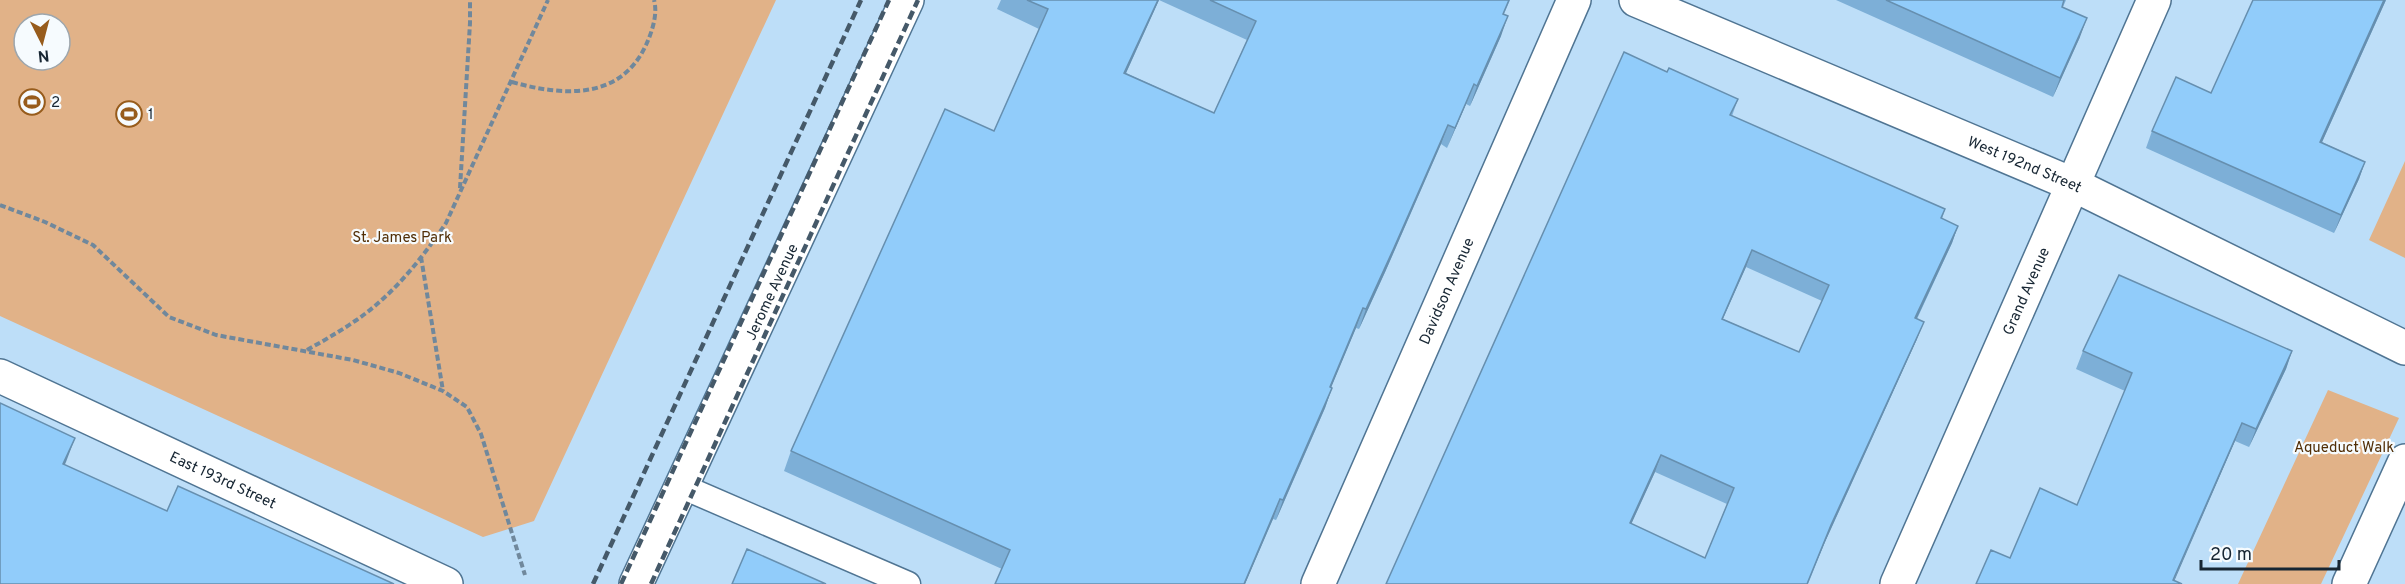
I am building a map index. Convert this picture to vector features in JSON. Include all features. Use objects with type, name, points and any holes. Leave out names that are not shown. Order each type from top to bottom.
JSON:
[{"type":"street","name":"Jerome Avenue","points":[[636,584],[908,0]]},
{"type":"street","name":"Davidson Avenue","points":[[1318,584],[1574,0]]},
{"type":"street","name":"West 192nd Street","points":[[1636,0],[2072,184],[2405,348]]},
{"type":"street","name":"Grand Avenue","points":[[1897,584],[2154,0]]},
{"type":"street","name":"East 193rd Street","points":[[0,376],[446,584]]},
{"type":"street","points":[[2349,584],[2405,461]]},
{"type":"lane","points":[[681,486],[908,584]]},
{"type":"path","points":[[459,192],[466,107],[470,0]]},
{"type":"path","points":[[307,351],[356,320],[402,279],[446,223],[548,0]]},
{"type":"path","points":[[512,82],[545,91],[581,92],[605,86],[624,74],[640,57],[651,33],[656,6],[654,0]]},
{"type":"path","points":[[0,205],[45,222],[93,245],[169,317],[216,335],[353,360],[399,373],[443,391],[467,407],[481,434],[525,575]]},
{"type":"path","points":[[0,212],[8,208]]},
{"type":"path","points":[[421,257],[443,391]]},
{"type":"green space","name":"St. James Park","points":[[0,0],[776,0],[534,521],[483,537],[0,316]]},
{"type":"green space","points":[[2405,161],[2405,258],[2369,240]]},
{"type":"green space","name":"Aqueduct Walk","points":[[2328,390],[2399,418],[2321,584],[2238,584]]},
{"type":"building","points":[[1027,0],[1158,0],[1124,73],[1214,113],[1256,21],[1210,0],[1509,0],[1503,14],[1508,16],[1477,86],[1474,84],[1455,128],[1448,125],[1366,309],[1363,308],[1330,387],[1332,388],[1283,500],[1280,499],[1244,584],[995,584],[1010,550],[791,451],[945,109],[994,131],[1048,9]]},
{"type":"building","points":[[1886,0],[2064,0],[2062,7],[2087,18],[2060,78]]},
{"type":"building","points":[[2253,0],[2384,0],[2320,142],[2365,162],[2341,215],[2152,131],[2176,77],[2211,93]]},
{"type":"building","points":[[1624,52],[1667,72],[1669,68],[1738,99],[1730,115],[1945,209],[1941,218],[1958,226],[1915,318],[1924,322],[1831,525],[1807,584],[1386,584]],"holes":[[[1752,250],[1829,285],[1799,352],[1722,319]],[[1661,455],[1734,488],[1705,558],[1630,523]]]},
{"type":"building","points":[[2119,275],[2292,351],[2256,429],[2242,423],[2173,580],[2182,584],[1976,584],[1991,550],[2010,558],[2040,488],[2077,505],[2132,373],[2083,351]]},
{"type":"building","points":[[0,403],[75,438],[63,464],[167,511],[178,486],[394,584],[0,584]]},
{"type":"building","points":[[747,549],[826,584],[732,584]]},
{"type":"railway","points":[[593,584],[861,0]]},
{"type":"railway","points":[[621,584],[889,0]]},
{"type":"railway","points":[[651,584],[918,0]]},
{"type":"place","name":"2","points":[[32,102]]},
{"type":"place","name":"1","points":[[129,114]]}]
